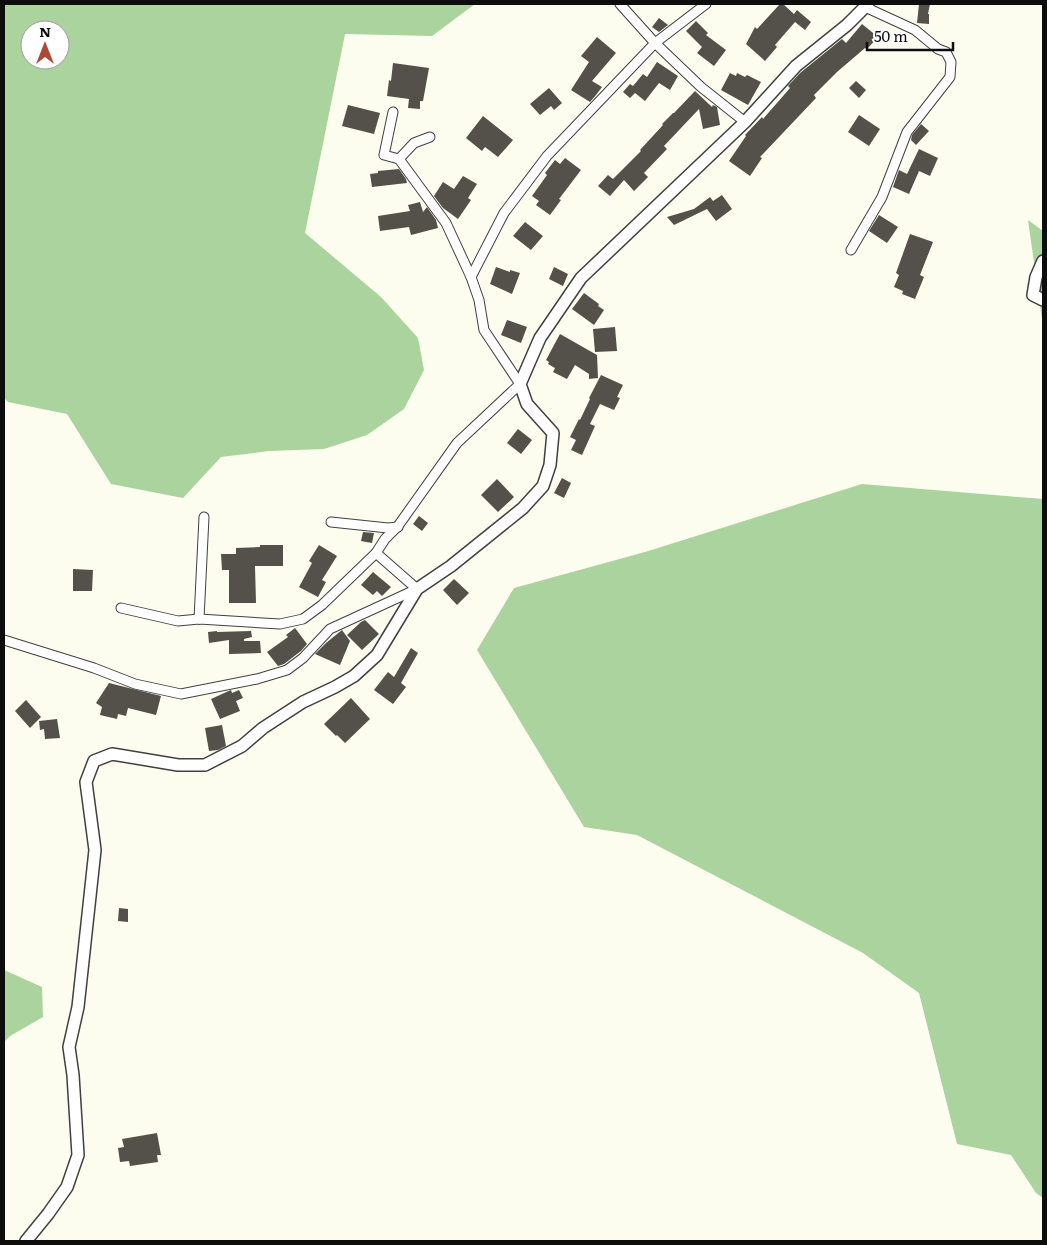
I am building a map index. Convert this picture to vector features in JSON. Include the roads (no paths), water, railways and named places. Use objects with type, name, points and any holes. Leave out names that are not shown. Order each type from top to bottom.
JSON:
[{"type":"street","points":[[620,4],[655,43],[701,87],[745,122]]},
{"type":"street","points":[[471,277],[504,213],[546,156],[655,43],[706,4]]},
{"type":"street","points":[[121,608],[178,621],[199,619],[280,624],[303,619],[322,605],[376,553],[385,539],[398,526],[457,443],[520,384],[540,338],[581,278],[745,122],[796,66],[847,25],[866,5],[914,30],[938,50],[946,52],[951,62],[950,78],[907,132],[882,197],[851,250]]},
{"type":"street","points":[[4,640],[94,668],[135,684],[182,694],[257,679],[287,670],[303,658],[330,628],[417,589],[451,566],[523,508],[544,486],[550,465],[553,433],[527,404],[520,384],[484,330],[479,300],[471,277],[446,223],[399,159],[384,155],[393,112]]},
{"type":"street","points":[[399,159],[414,143],[430,137]]},
{"type":"street","points":[[1043,261],[1036,277],[1034,295],[1043,300]]},
{"type":"street","points":[[199,619],[204,517]]},
{"type":"street","points":[[331,522],[388,528],[398,526]]},
{"type":"street","points":[[376,553],[417,589]]},
{"type":"street","points":[[26,1241],[67,1187],[78,1155],[68,1047],[78,1006],[95,850],[86,782],[94,761],[112,754],[178,765],[205,765],[242,746],[263,728],[303,702],[354,676],[377,654],[417,589]]}]
